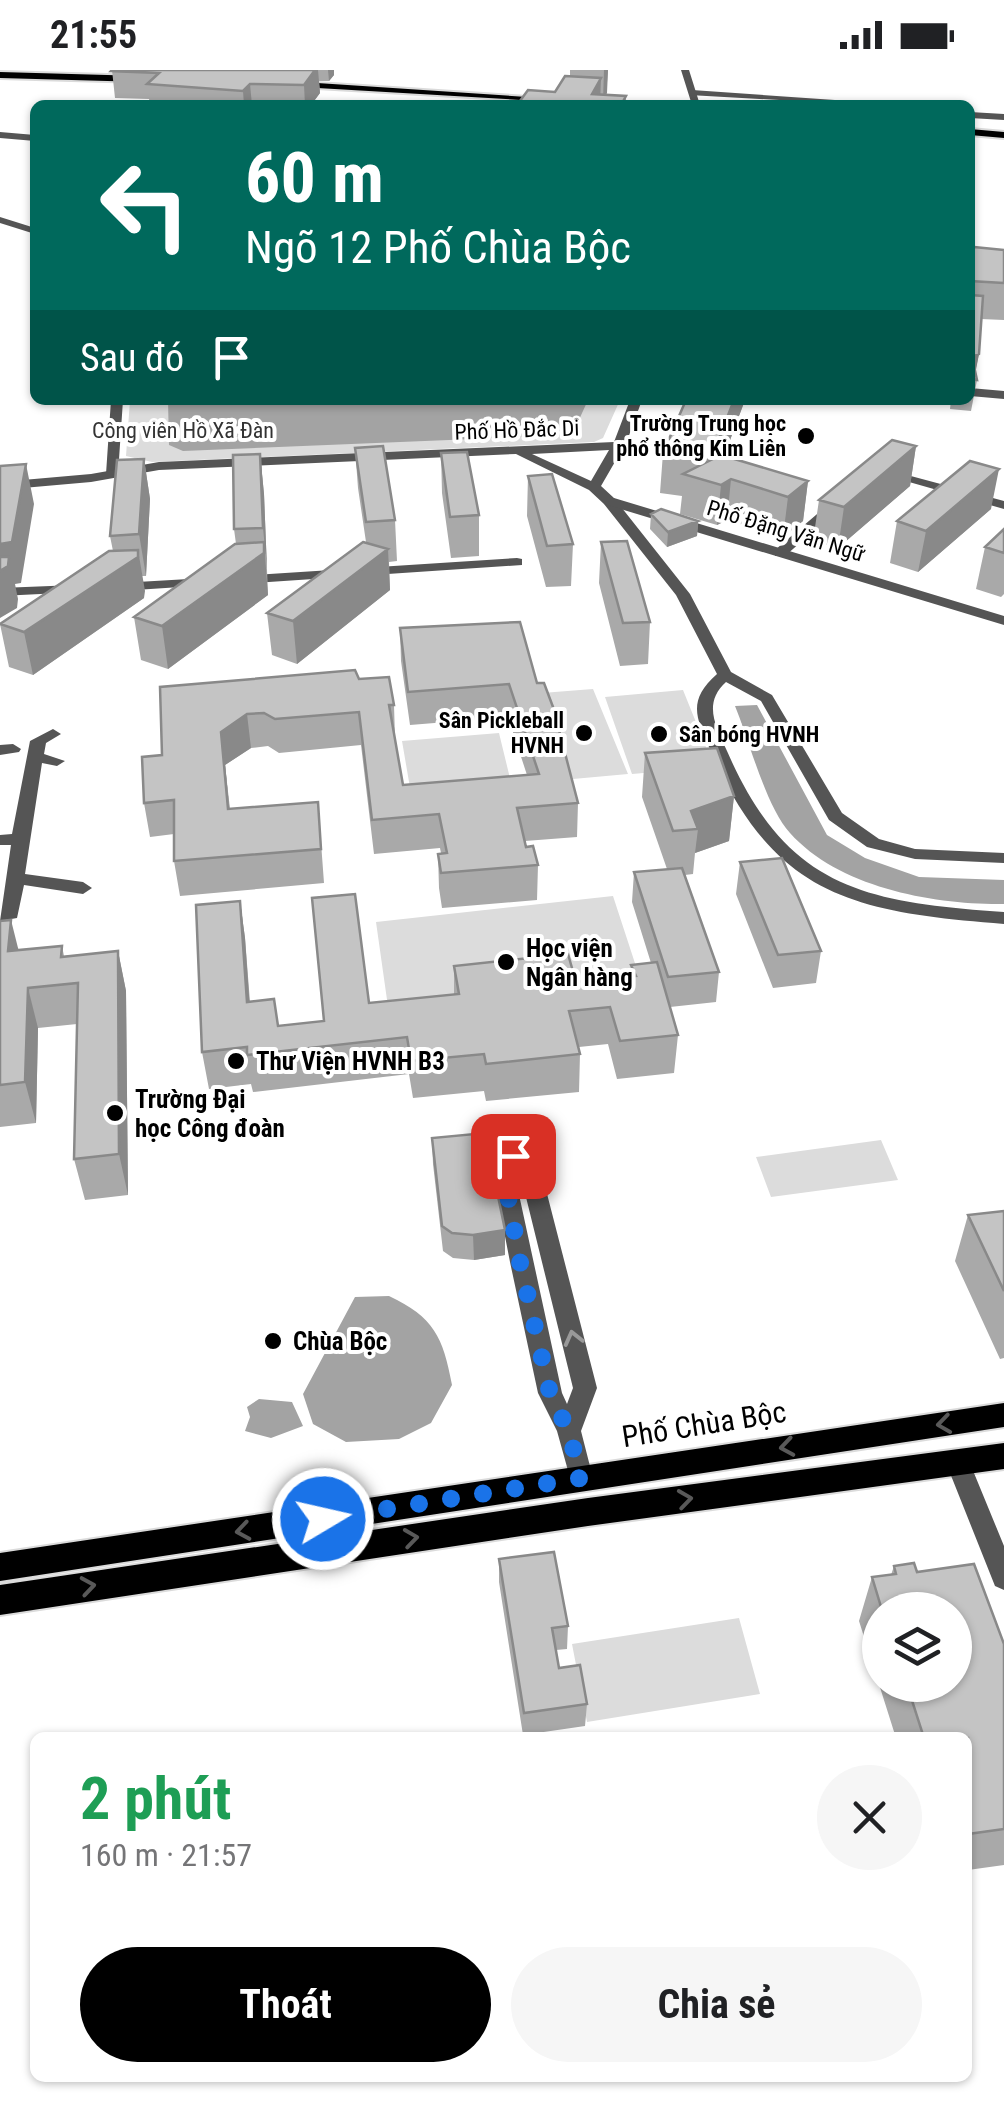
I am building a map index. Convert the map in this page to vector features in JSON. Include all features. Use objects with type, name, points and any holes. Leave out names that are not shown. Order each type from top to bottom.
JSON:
[{"type":"main road","points":[[0,76],[152,84],[0,84]]},
{"type":"main road","points":[[398,100],[281,89],[502,100]]},
{"type":"main road","points":[[975,132],[1004,135]]},
{"type":"main road","points":[[975,143],[1004,145]]},
{"type":"main road","name":"Phố Chùa Bộc","points":[[0,1567],[1004,1415]]},
{"type":"main road","points":[[0,1600],[175,1585],[588,1512],[1004,1456]]},
{"type":"main road","points":[[581,1478],[588,1512]]},
{"type":"street","points":[[685,70],[694,100]]},
{"type":"street","points":[[692,93],[792,100]]},
{"type":"street","points":[[975,115],[1004,117]]},
{"type":"street","points":[[0,136],[30,138]]},
{"type":"street","points":[[0,220],[30,229]]},
{"type":"street","points":[[975,392],[1004,395]]},
{"type":"street","points":[[112,467],[117,405]]},
{"type":"street","points":[[594,487],[618,446],[634,405]]},
{"type":"street","name":"Phố Hồ Đắc Di","points":[[0,486],[112,467],[618,446]]},
{"type":"street","name":"Phố Đặng Văn Ngữ","points":[[515,450],[594,487],[610,502],[1004,621]]},
{"type":"street","points":[[866,480],[878,469],[1004,505]]},
{"type":"street","points":[[780,554],[852,491]]},
{"type":"street","points":[[610,502],[684,594],[725,675],[767,698],[822,801],[852,832],[873,843],[915,854],[1004,858]]},
{"type":"street","points":[[633,530],[660,518]]},
{"type":"street","points":[[0,592],[518,562]]},
{"type":"street","points":[[725,675],[707,691],[706,718],[750,820],[779,853],[821,879],[870,899],[912,909],[1004,918]]},
{"type":"street","points":[[0,915],[11,914],[38,741],[53,734]]},
{"type":"street","points":[[35,756],[57,762]]},
{"type":"street","points":[[0,840],[20,839]]},
{"type":"street","points":[[16,878],[83,888]]},
{"type":"street","points":[[569,1432],[585,1388],[534,1186],[515,1163],[507,1190],[520,1262],[550,1393],[569,1432],[581,1478]]},
{"type":"street","points":[[520,1262],[553,1258]]},
{"type":"street","points":[[958,1463],[1004,1578]]},
{"type":"green space","name":"Công viên Hồ Xã Đàn","points":[[130,405],[618,405],[603,438],[594,442],[152,462],[126,456]]},
{"type":"green space","name":"Sân Pickleball HVNH","points":[[593,689],[628,774],[573,779],[542,693]]},
{"type":"green space","name":"Sân bóng HVNH","points":[[683,690],[714,767],[632,774],[605,697]]},
{"type":"green space","points":[[499,733],[516,803],[414,811],[402,741]]},
{"type":"green space","points":[[613,896],[647,1000],[392,1035],[376,922]]},
{"type":"green space","points":[[881,1140],[898,1180],[771,1197],[756,1157]]},
{"type":"green space","points":[[739,1618],[760,1694],[587,1722],[572,1644]]},
{"type":"shaded area","name":"Công viên Hồ Xã Đàn","points":[[168,405],[586,405],[572,435],[183,451],[169,445]]},
{"type":"shaded area","points":[[757,705],[827,835],[865,858],[919,877],[1004,880],[1004,904],[948,901],[890,889],[861,880],[810,852],[790,833],[773,807],[735,706]]},
{"type":"shaded area","points":[[389,1296],[417,1312],[434,1330],[452,1385],[431,1423],[399,1439],[346,1442],[313,1424],[303,1394],[355,1297]]},
{"type":"shaded area","points":[[259,1399],[292,1402],[303,1426],[271,1438],[245,1431],[250,1417],[247,1407]]},
{"type":"building","points":[[112,70],[315,70],[304,85],[250,84],[243,91],[147,84],[159,73]]},
{"type":"building","points":[[565,76],[601,78],[592,94],[626,96],[624,100],[521,100],[528,90],[555,92]]},
{"type":"building","points":[[975,247],[1004,250],[1004,283],[975,281]]},
{"type":"building","points":[[975,295],[983,296],[979,354],[975,356]]},
{"type":"building","points":[[684,405],[732,405],[711,459],[663,453]]},
{"type":"building","points":[[892,440],[916,446],[844,507],[819,500]]},
{"type":"building","points":[[383,446],[395,520],[366,522],[355,448]]},
{"type":"building","points":[[467,452],[479,515],[450,517],[441,453]]},
{"type":"building","points":[[260,454],[263,528],[234,529],[233,455]]},
{"type":"building","points":[[721,455],[808,481],[788,497],[731,479],[721,485],[683,474]]},
{"type":"building","points":[[144,459],[139,534],[110,536],[117,460]]},
{"type":"building","points":[[970,461],[999,469],[926,531],[897,521]]},
{"type":"building","points":[[26,464],[12,542],[0,544],[0,466]]},
{"type":"building","points":[[552,474],[573,544],[547,546],[528,476]]},
{"type":"building","points":[[661,509],[698,521],[668,532],[651,514]]},
{"type":"building","points":[[1004,529],[1004,553],[985,547]]},
{"type":"building","points":[[627,541],[650,622],[623,623],[601,542]]},
{"type":"building","points":[[264,542],[264,553],[162,626],[134,617],[235,544]]},
{"type":"building","points":[[363,542],[388,549],[293,621],[267,613]]},
{"type":"building","points":[[138,550],[138,557],[24,632],[0,624],[109,551]]},
{"type":"building","points":[[0,557],[9,557],[8,566],[0,571]]},
{"type":"building","points":[[520,622],[537,683],[544,683],[553,707],[578,803],[517,808],[526,847],[533,846],[538,865],[441,873],[438,854],[447,853],[439,814],[372,820],[359,712],[275,719],[264,713],[247,714],[221,732],[228,809],[318,802],[321,849],[174,861],[174,800],[144,803],[142,757],[162,755],[160,687],[355,670],[359,679],[389,677],[394,705],[389,705],[403,785],[539,774],[509,684],[408,692],[400,628]]},
{"type":"building","points":[[717,748],[734,796],[691,811],[698,829],[673,831],[645,753]]},
{"type":"building","points":[[782,858],[821,951],[778,955],[740,862]]},
{"type":"building","points":[[682,868],[719,972],[668,977],[634,872]]},
{"type":"building","points":[[355,894],[369,1003],[459,994],[454,966],[568,954],[576,982],[636,976],[631,965],[657,962],[678,1035],[620,1041],[610,1007],[569,1011],[580,1054],[486,1064],[484,1054],[411,1061],[407,1037],[247,1055],[247,1047],[202,1052],[196,905],[240,901],[247,1002],[274,999],[278,1026],[324,1021],[312,898]]},
{"type":"building","points":[[11,920],[8,951],[62,946],[61,957],[118,951],[119,1154],[74,1159],[78,983],[28,988],[25,1082],[0,1085],[0,921]]},
{"type":"building","points":[[485,1133],[505,1230],[473,1235],[452,1233],[442,1226],[432,1138]]},
{"type":"building","points":[[1004,1211],[1004,1291],[968,1215]]},
{"type":"building","points":[[554,1552],[568,1626],[552,1628],[559,1668],[580,1665],[587,1704],[524,1713],[499,1559]]},
{"type":"building","points":[[914,1563],[917,1572],[974,1564],[1004,1644],[1004,1829],[972,1833],[972,1732],[922,1732],[912,1702],[972,1702],[972,1592],[877,1592],[872,1577],[896,1574],[894,1566]]},
{"type":"place","name":"Trường Trung học phổ thông Kim Liên","points":[[806,436]]},
{"type":"place","name":"Sân Pickleball HVNH","points":[[584,733]]},
{"type":"place","name":"Sân bóng HVNH","points":[[659,734]]},
{"type":"place","name":"Học viện Ngân hàng","points":[[506,962]]},
{"type":"place","name":"Thư Viện HVNH B3","points":[[236,1061]]},
{"type":"place","name":"Trường Đại học Công đoàn","points":[[115,1113]]},
{"type":"place","name":"Chùa Bộc","points":[[273,1341]]},
{"type":"route","points":[[323,1519],[581,1478],[569,1432],[550,1393],[520,1262],[507,1190],[517,1170],[513,1156]]}]
